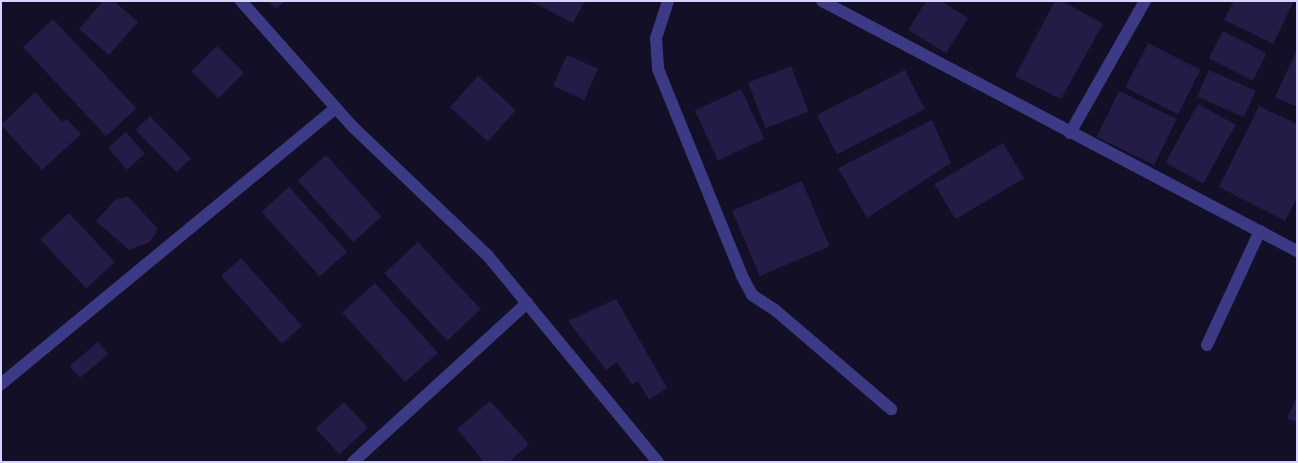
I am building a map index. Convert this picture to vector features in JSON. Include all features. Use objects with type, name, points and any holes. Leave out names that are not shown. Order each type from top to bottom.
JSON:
[{"type":"street","points":[[242,1],[336,108],[488,256],[658,462]]},
{"type":"street","points":[[668,1],[656,38],[658,69],[742,276],[752,295],[775,310],[891,409]]},
{"type":"street","points":[[822,1],[1297,251]]},
{"type":"street","points":[[1070,133],[1145,1]]},
{"type":"street","points":[[1,384],[336,108]]},
{"type":"street","points":[[1207,345],[1260,231]]},
{"type":"street","points":[[353,462],[527,303]]},
{"type":"building","points":[[103,1],[114,1],[138,22],[109,55],[79,29]]},
{"type":"building","points":[[269,1],[286,1],[275,9]]},
{"type":"building","points":[[530,1],[585,1],[573,23]]},
{"type":"building","points":[[926,1],[941,1],[968,18],[946,53],[908,30]]},
{"type":"building","points":[[1055,1],[1062,1],[1103,24],[1061,99],[1015,76]]},
{"type":"building","points":[[1234,1],[1294,1],[1273,44],[1224,20]]},
{"type":"building","points":[[53,19],[136,108],[106,136],[23,47]]},
{"type":"building","points":[[1223,31],[1267,53],[1253,81],[1209,59]]},
{"type":"building","points":[[1148,43],[1201,70],[1178,114],[1125,88]]},
{"type":"building","points":[[217,46],[244,73],[218,98],[192,71]]},
{"type":"building","points":[[1297,50],[1297,107],[1275,97]]},
{"type":"building","points":[[567,55],[598,69],[584,100],[553,86]]},
{"type":"building","points":[[791,66],[809,112],[766,128],[748,82]]},
{"type":"building","points":[[905,70],[925,109],[837,154],[817,115]]},
{"type":"building","points":[[1209,70],[1256,91],[1244,117],[1197,96]]},
{"type":"building","points":[[478,76],[516,110],[488,141],[450,107]]},
{"type":"building","points":[[741,89],[764,139],[718,160],[695,111]]},
{"type":"building","points":[[1119,91],[1177,119],[1154,165],[1097,137]]},
{"type":"building","points":[[35,92],[62,122],[67,119],[81,134],[42,170],[1,125]]},
{"type":"building","points":[[1198,104],[1236,125],[1203,183],[1166,163]]},
{"type":"building","points":[[1259,106],[1297,124],[1297,198],[1285,221],[1219,187]]},
{"type":"building","points":[[150,116],[191,158],[177,172],[136,130]]},
{"type":"building","points":[[932,120],[951,163],[867,218],[838,168]]},
{"type":"building","points":[[126,132],[145,154],[127,170],[108,148]]},
{"type":"building","points":[[1003,143],[1024,178],[956,219],[934,184]]},
{"type":"building","points":[[326,155],[382,217],[353,242],[298,180]]},
{"type":"building","points":[[802,181],[830,246],[760,276],[732,211]]},
{"type":"building","points":[[289,187],[347,252],[320,276],[262,212]]},
{"type":"building","points":[[128,196],[158,229],[150,242],[129,250],[96,221],[115,200]]},
{"type":"building","points":[[69,213],[115,262],[86,289],[40,240]]},
{"type":"building","points":[[418,242],[481,309],[447,341],[384,273]]},
{"type":"building","points":[[241,258],[302,326],[282,344],[221,276]]},
{"type":"building","points":[[375,283],[438,353],[405,382],[342,312]]},
{"type":"building","points":[[616,299],[667,388],[649,400],[638,381],[632,385],[617,362],[606,370],[568,321]]},
{"type":"building","points":[[98,342],[108,354],[80,378],[70,366]]},
{"type":"building","points":[[1297,397],[1297,422],[1287,418]]},
{"type":"building","points":[[490,401],[529,444],[509,462],[484,462],[457,429]]},
{"type":"building","points":[[344,402],[368,428],[339,454],[315,429]]}]
